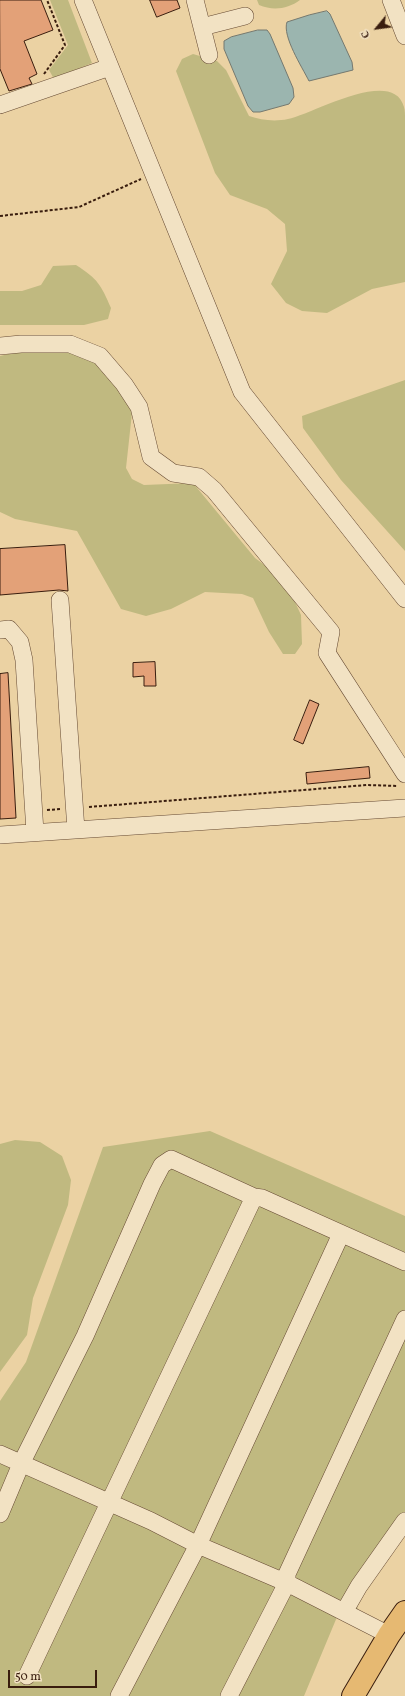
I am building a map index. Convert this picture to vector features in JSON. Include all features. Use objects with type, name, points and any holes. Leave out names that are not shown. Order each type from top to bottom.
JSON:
[{"type":"main road","points":[[353,1696],[389,1635],[405,1612]]},
{"type":"street","points":[[82,0],[242,392],[405,599]]},
{"type":"street","points":[[195,0],[210,55]]},
{"type":"street","points":[[391,0],[405,36]]},
{"type":"street","points":[[202,27],[245,16]]},
{"type":"street","points":[[0,103],[110,66]]},
{"type":"street","points":[[0,346],[21,344],[70,344],[100,356],[124,384],[139,407],[151,457],[173,473],[199,477],[214,490],[331,632],[327,653],[405,774]]},
{"type":"street","points":[[60,600],[76,830]]},
{"type":"street","points":[[0,630],[9,629],[20,642],[24,660],[35,832]]},
{"type":"street","points":[[0,835],[405,808]]},
{"type":"street","points":[[0,1514],[21,1464],[85,1336],[152,1184],[162,1165],[171,1159],[405,1262]]},
{"type":"street","points":[[27,1676],[110,1504],[254,1196]]},
{"type":"street","points":[[119,1696],[198,1545],[341,1234]]},
{"type":"street","points":[[229,1696],[286,1583],[287,1574],[405,1319]]},
{"type":"street","points":[[0,1454],[151,1521],[198,1545],[286,1583],[389,1635]]},
{"type":"street","points":[[344,1612],[405,1521]]},
{"type":"path","points":[[43,74],[65,45],[47,0]]},
{"type":"path","points":[[0,216],[79,207],[153,174]]},
{"type":"path","points":[[34,814],[42,811],[74,808],[367,785],[405,786]]},
{"type":"shaded area","points":[[50,0],[68,0],[92,63],[54,79],[49,70],[68,45]]},
{"type":"shaded area","points":[[257,0],[300,0],[285,7],[270,8],[259,5]]},
{"type":"shaded area","points":[[193,54],[217,61],[226,70],[249,116],[258,119],[288,119],[350,96],[369,92],[384,91],[397,96],[404,107],[405,114],[405,282],[372,289],[327,313],[302,311],[286,303],[271,284],[287,251],[285,224],[267,209],[230,195],[215,173],[176,71],[182,59]]},
{"type":"shaded area","points":[[76,265],[89,274],[101,288],[111,308],[108,319],[84,325],[0,325],[0,291],[22,291],[41,285],[53,266]]},
{"type":"shaded area","points":[[67,350],[111,368],[130,401],[132,413],[126,468],[132,479],[144,485],[193,483],[255,558],[285,580],[301,615],[302,644],[295,654],[283,654],[269,632],[253,598],[242,594],[205,592],[171,609],[146,616],[121,609],[77,531],[15,519],[0,512],[0,356],[17,352]]},
{"type":"shaded area","points":[[405,380],[405,551],[341,480],[303,428],[302,416]]},
{"type":"shaded area","points":[[210,1131],[405,1216],[405,1531],[356,1602],[359,1613],[337,1617],[304,1696],[0,1696],[0,1401],[26,1362],[103,1147]]},
{"type":"shaded area","points":[[15,1140],[40,1142],[62,1156],[71,1180],[68,1205],[33,1298],[27,1335],[0,1372],[0,1144]]},
{"type":"water","points":[[327,11],[330,14],[352,62],[353,70],[309,81],[287,35],[287,22]]},
{"type":"water","points":[[258,30],[267,30],[270,34],[293,88],[294,97],[289,104],[260,112],[253,112],[248,106],[224,49],[224,41],[231,37]]},
{"type":"building","points":[[0,0],[41,0],[53,30],[24,41],[37,74],[29,78],[32,84],[9,91],[0,69]]},
{"type":"building","points":[[150,0],[177,0],[180,8],[157,17]]},
{"type":"building","points":[[65,545],[68,591],[59,590],[0,595],[0,549]]},
{"type":"building","points":[[155,662],[156,686],[144,686],[144,676],[133,677],[133,663]]},
{"type":"building","points":[[8,673],[16,818],[0,819],[0,674]]},
{"type":"building","points":[[310,700],[319,704],[303,744],[294,740]]},
{"type":"building","points":[[369,767],[370,778],[307,784],[306,773]]}]
